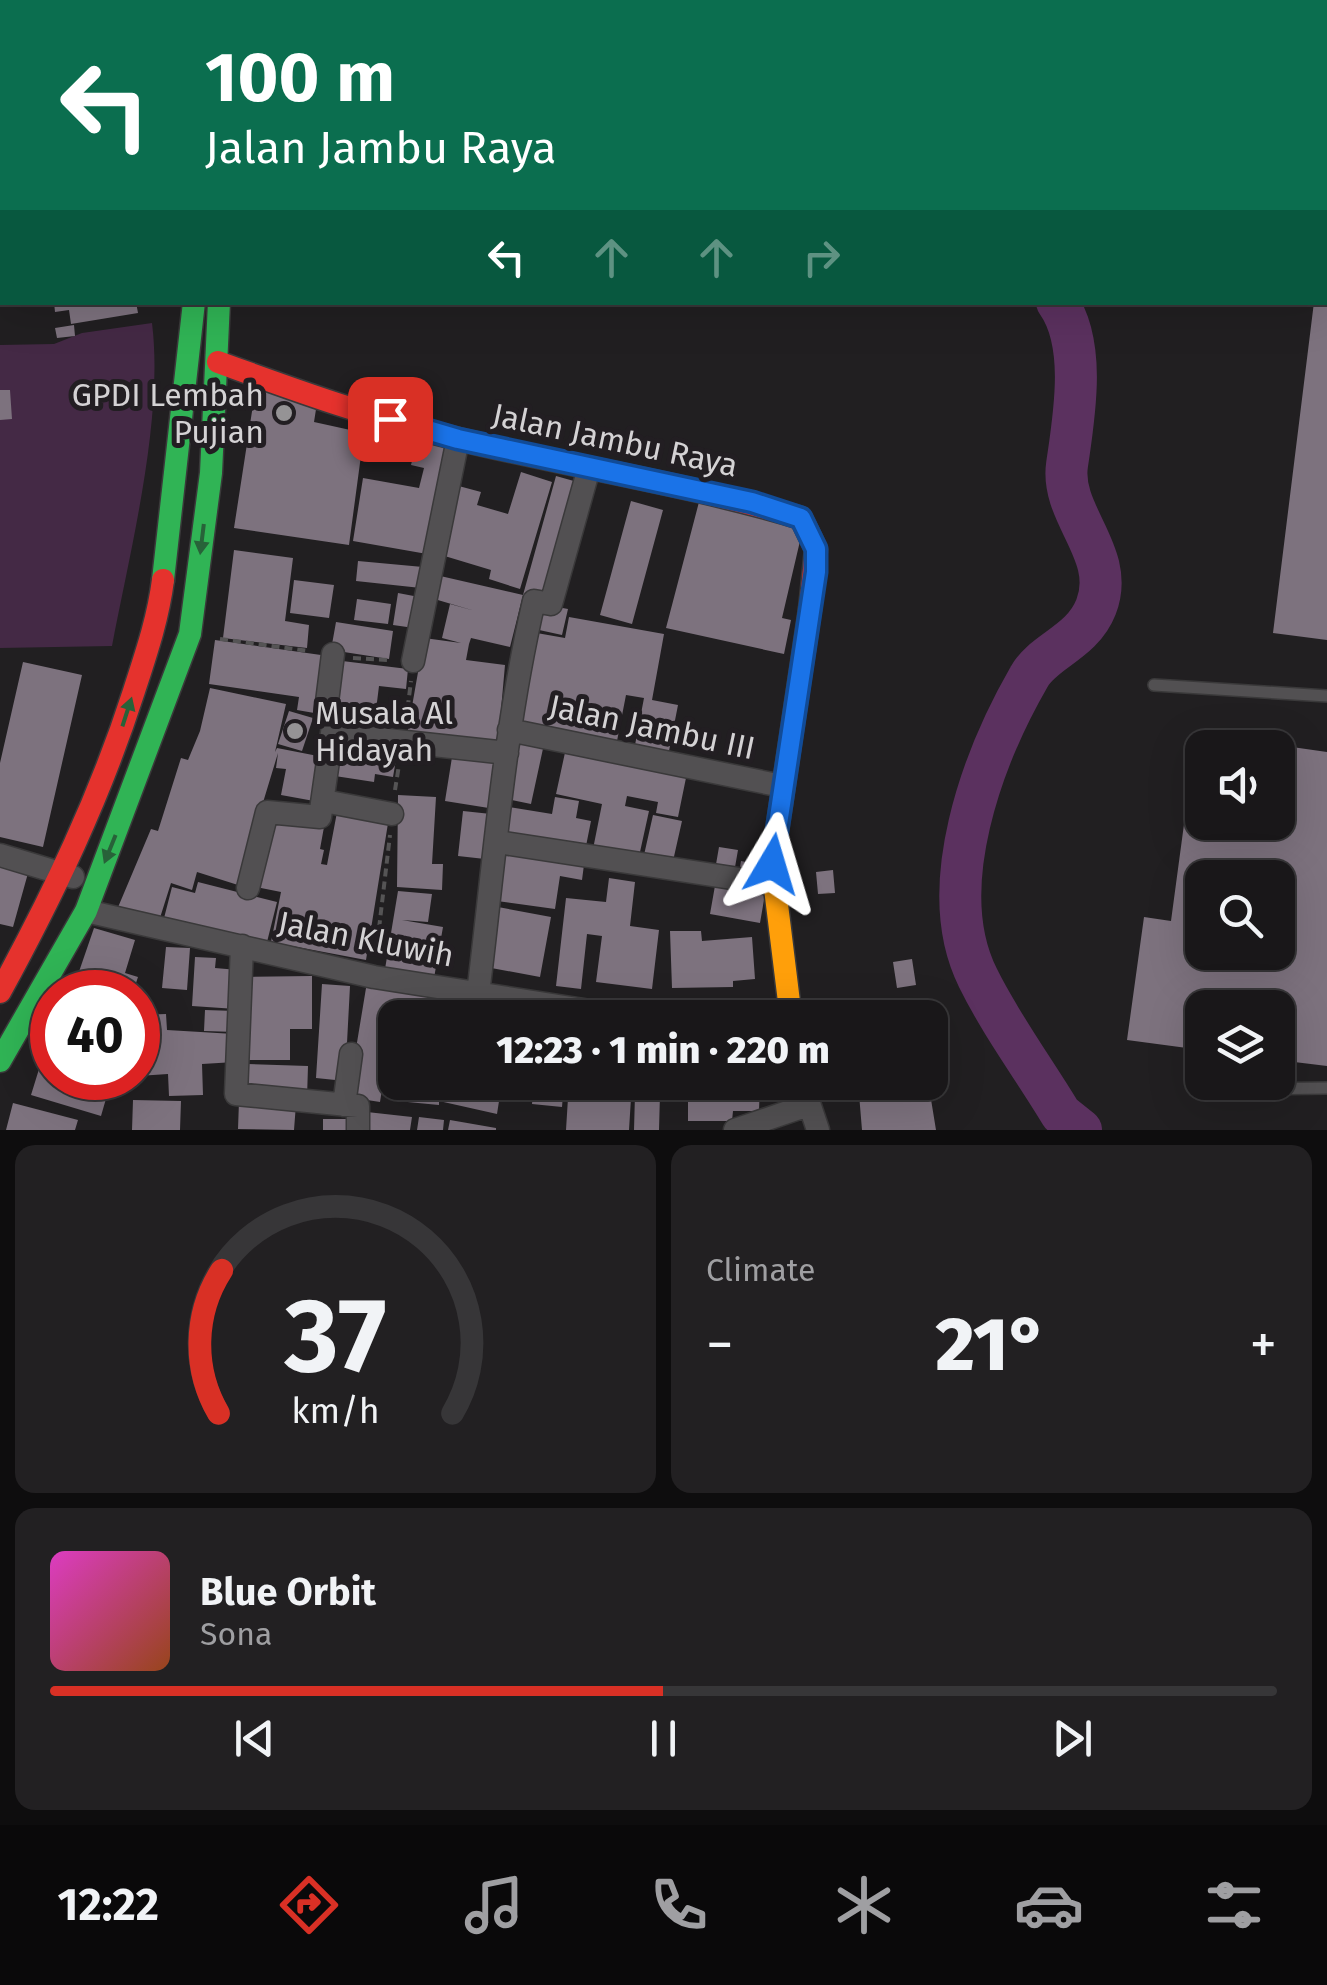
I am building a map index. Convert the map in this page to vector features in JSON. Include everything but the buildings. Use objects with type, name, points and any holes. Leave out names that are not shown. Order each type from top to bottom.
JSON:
[{"type":"main road","points":[[0,992],[52,897],[110,765],[159,612],[178,471],[194,305]]},
{"type":"main road","points":[[0,1061],[86,910],[190,634],[210,473],[219,305]]},
{"type":"main road","name":"Jalan Jambu Raya","points":[[218,362],[323,401],[458,439],[785,511],[801,518],[810,531],[816,572],[795,733],[782,786],[771,884],[788,1000]]},
{"type":"main road","points":[[178,471],[210,473]]},
{"type":"main road","points":[[52,897],[86,910]]},
{"type":"street","points":[[413,662],[458,439]]},
{"type":"street","points":[[478,994],[508,742],[534,602],[551,604],[589,468]]},
{"type":"street","points":[[248,888],[267,812],[317,820],[324,801],[334,719],[325,718],[333,654]]},
{"type":"street","name":"Jalan Jambu III","points":[[332,734],[508,742],[782,786]]},
{"type":"street","points":[[324,801],[392,814]]},
{"type":"street","points":[[497,842],[771,884]]},
{"type":"street","points":[[0,855],[96,884]]},
{"type":"street","name":"Jalan Kluwih","points":[[86,910],[374,977],[517,1000]]},
{"type":"street","points":[[242,946],[236,1094],[360,1107],[358,1130]]},
{"type":"street","points":[[344,1105],[351,1054]]},
{"type":"street","points":[[735,1130],[793,1100]]},
{"type":"street","points":[[807,1100],[818,1130]]},
{"type":"lane","points":[[1154,684],[1327,696]]},
{"type":"lane","points":[[1295,1088],[1327,1088]]},
{"type":"path","points":[[190,634],[413,662]]},
{"type":"shaded area","points":[[152,323],[149,442],[112,646],[0,648],[0,345],[54,344],[82,333]]},
{"type":"waterway","points":[[1059,305],[1072,338],[1075,359],[1067,483],[1094,552],[1100,588],[1096,607],[1082,629],[1035,668],[995,745],[969,824],[961,904],[965,943],[987,995],[1061,1114],[1081,1130]]},
{"type":"traffic: fast","points":[[163,580],[194,305]]},
{"type":"traffic: fast","points":[[0,1061],[86,911],[190,634],[211,473],[219,305]]},
{"type":"traffic: slow","points":[[789,1000],[772,864],[810,609]]},
{"type":"traffic: jam","points":[[218,362],[427,431],[716,495],[801,518],[816,549],[810,609]]},
{"type":"traffic: jam","points":[[0,992],[91,807],[147,650],[163,580]]},
{"type":"place","name":"GPDI Lembah Pujian","points":[[284,413]]},
{"type":"place","name":"Musala Al Hidayah","points":[[295,731]]},
{"type":"route","points":[[390,419],[458,439],[752,502],[801,518],[816,549],[816,572],[795,733],[782,786],[772,864]]}]
